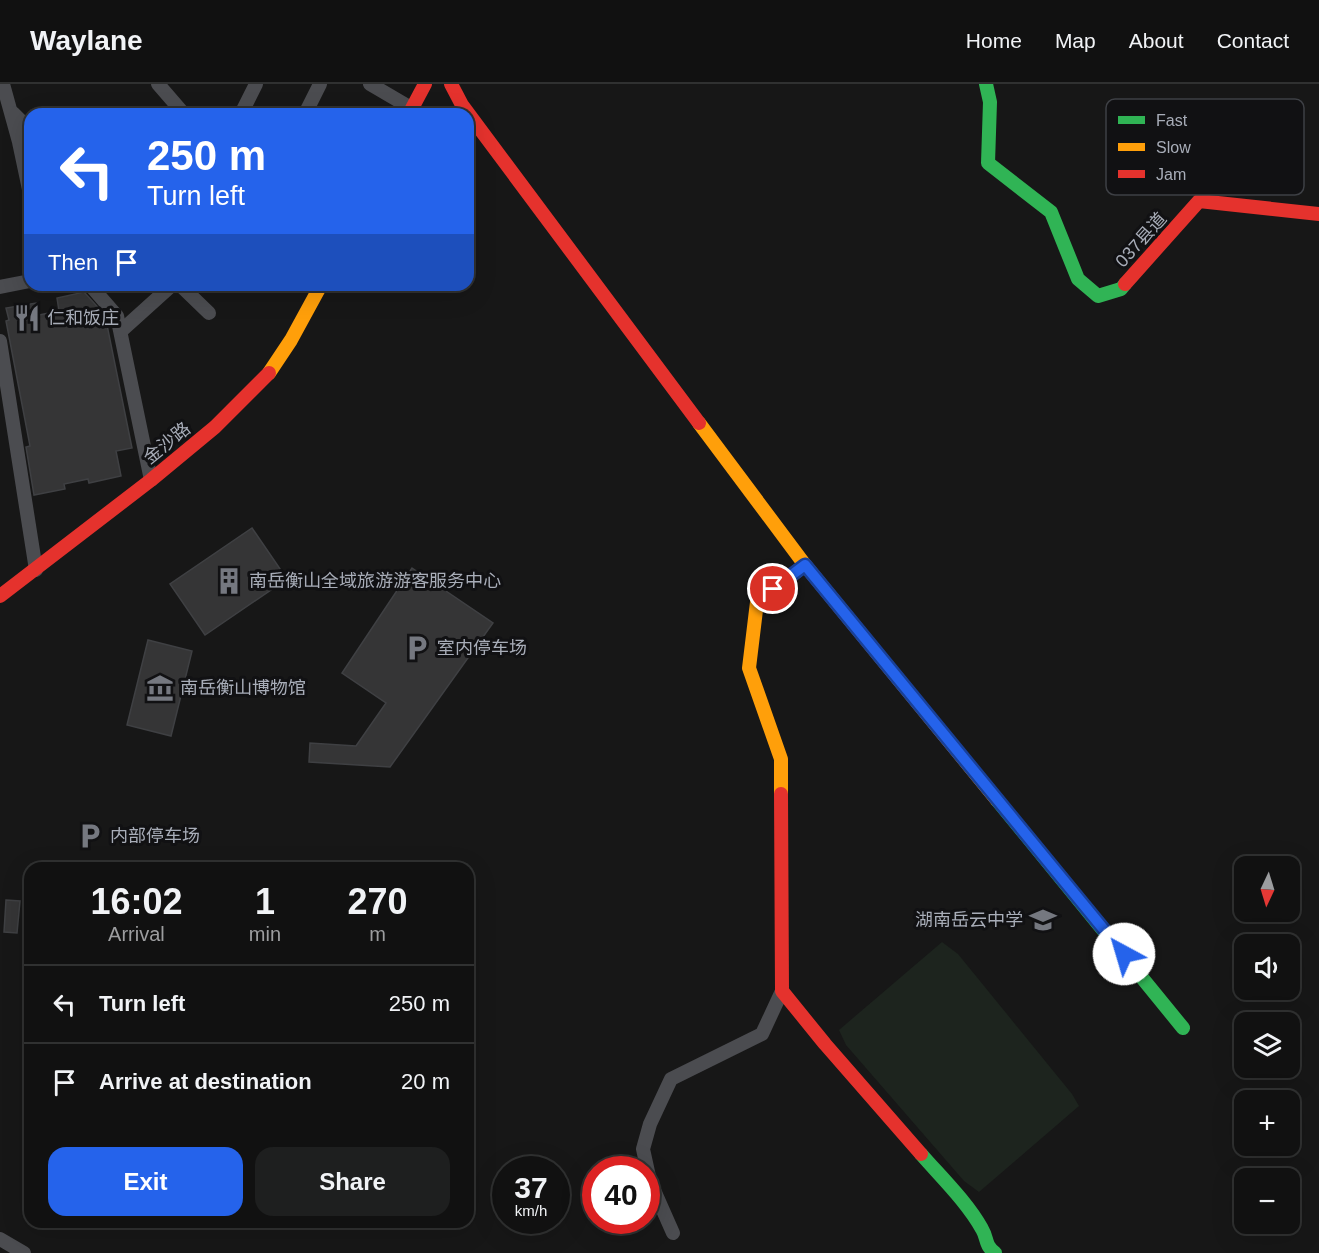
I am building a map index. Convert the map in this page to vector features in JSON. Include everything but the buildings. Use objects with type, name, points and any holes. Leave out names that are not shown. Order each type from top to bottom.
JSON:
[{"type":"street","points":[[3,84],[24,166]]},
{"type":"street","points":[[158,84],[179,108]]},
{"type":"street","points":[[244,108],[256,84]]},
{"type":"street","points":[[308,108],[320,84]]},
{"type":"street","points":[[370,84],[406,108]]},
{"type":"street","points":[[412,108],[425,84]]},
{"type":"street","points":[[451,84],[464,108]]},
{"type":"street","name":"037县道","points":[[986,84],[990,102],[988,164],[1051,212],[1078,279],[1098,296],[1121,288],[1199,201],[1319,214]]},
{"type":"street","points":[[10,110],[24,124]]},
{"type":"street","points":[[474,121],[805,565],[1183,1028]]},
{"type":"street","points":[[0,287],[24,282]]},
{"type":"street","points":[[95,291],[117,316],[151,480]]},
{"type":"street","points":[[121,331],[165,291]]},
{"type":"street","points":[[186,291],[209,313]]},
{"type":"street","name":"金沙路","points":[[0,596],[151,480],[215,427],[268,375],[291,340],[318,291]]},
{"type":"street","points":[[0,342],[36,570]]},
{"type":"street","points":[[673,1233],[650,1181],[643,1149],[650,1124],[670,1079],[762,1034],[782,991],[781,759],[749,668],[757,602],[805,565]]},
{"type":"street","points":[[782,991],[825,1044],[951,1188],[983,1230],[987,1246],[995,1253]]},
{"type":"street","points":[[0,1239],[24,1253]]},
{"type":"shaded area","points":[[942,942],[958,954],[1072,1094],[1079,1106],[979,1192],[964,1181],[846,1045],[839,1030]]},
{"type":"traffic: fast","points":[[986,84],[990,102],[988,163],[1051,212],[1078,279],[1098,296],[1121,289],[1125,284]]},
{"type":"traffic: fast","points":[[997,800],[1183,1028]]},
{"type":"traffic: fast","points":[[921,1154],[969,1209],[982,1229],[989,1247],[995,1253]]},
{"type":"traffic: slow","points":[[269,373],[291,340],[318,291]]},
{"type":"traffic: slow","points":[[699,423],[805,565],[997,800]]},
{"type":"traffic: slow","points":[[781,794],[781,759],[749,668],[757,602],[805,565]]},
{"type":"traffic: jam","points":[[412,108],[425,84]]},
{"type":"traffic: jam","points":[[451,84],[464,108]]},
{"type":"traffic: jam","points":[[474,121],[699,423]]},
{"type":"traffic: jam","points":[[1125,284],[1199,201],[1319,214]]},
{"type":"traffic: jam","points":[[0,596],[151,480],[215,427],[269,373]]},
{"type":"traffic: jam","points":[[781,794],[782,991],[921,1154]]},
{"type":"place","name":"仁和饭庄","points":[[27,318]]},
{"type":"place","name":"南岳衡山全域旅游游客服务中心","points":[[229,581]]},
{"type":"place","name":"室内停车场","points":[[417,648]]},
{"type":"place","name":"南岳衡山博物馆","points":[[160,688]]},
{"type":"place","name":"内部停车场","points":[[90,836]]},
{"type":"place","name":"湖南岳云中学","points":[[1043,920]]},
{"type":"route","points":[[773,589],[805,565],[1124,954]]}]
